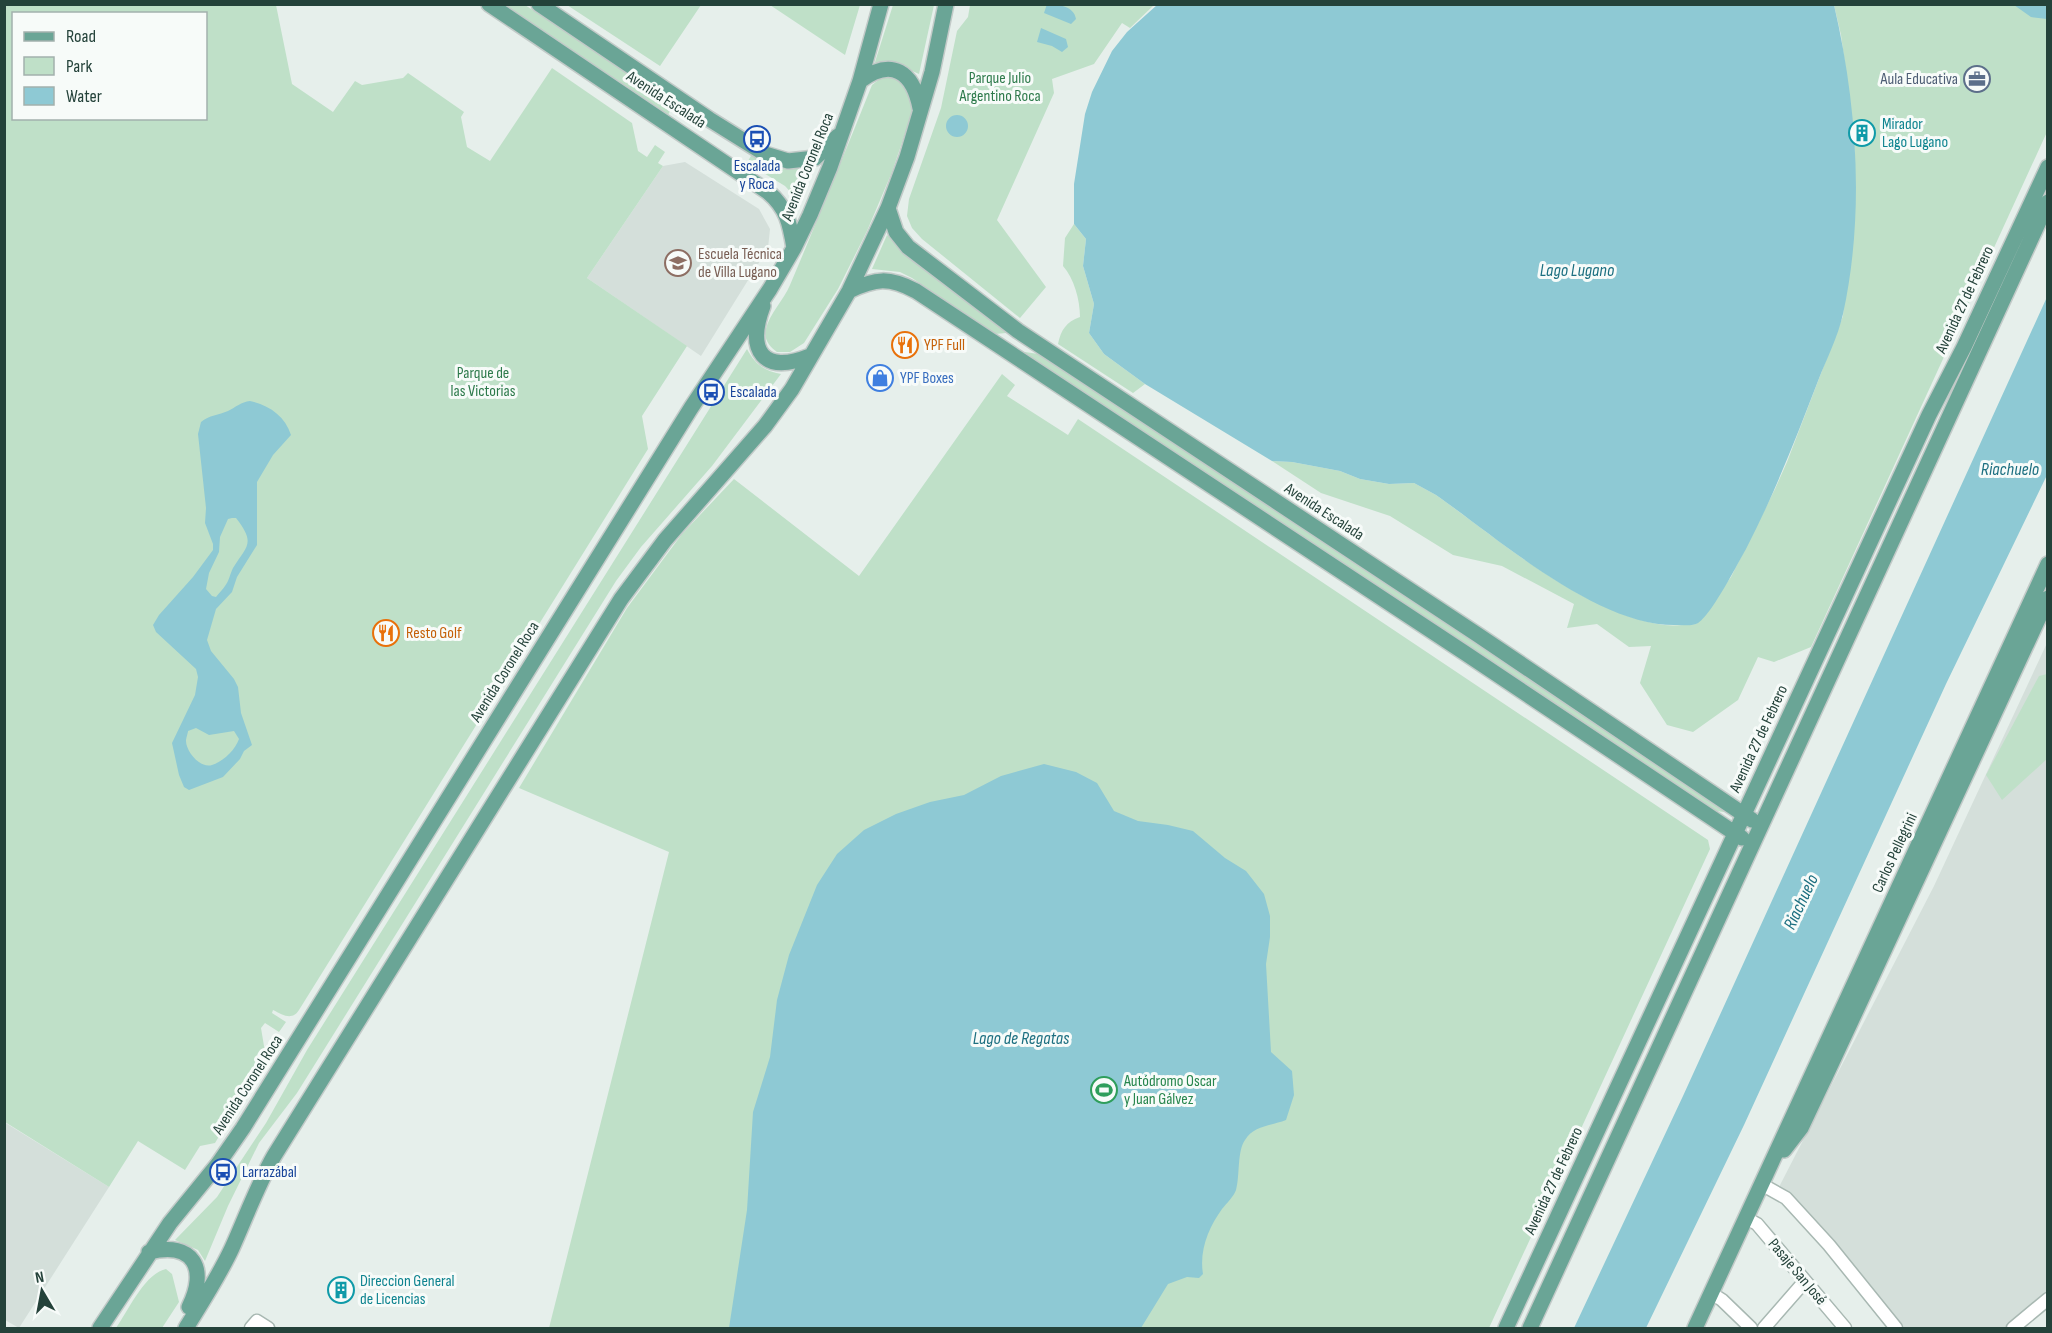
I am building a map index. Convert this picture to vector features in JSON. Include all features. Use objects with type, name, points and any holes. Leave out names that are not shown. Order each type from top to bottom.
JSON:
[{"type":"main road","name":"Avenida Escalada","points":[[489,4],[688,136],[776,199],[787,214],[794,248]]},
{"type":"main road","name":"Avenida Escalada","points":[[539,4],[747,144],[777,159],[800,161],[815,158],[842,131]]},
{"type":"main road","name":"Avenida Coronel Roca","points":[[99,1329],[149,1252],[218,1164],[243,1128],[691,408],[770,289],[794,248],[821,191],[860,81],[881,4]]},
{"type":"main road","points":[[186,1329],[218,1276],[258,1185],[274,1156],[621,599],[665,540],[765,426],[792,388],[849,291],[888,208],[907,157],[932,72],[946,4]]},
{"type":"main road","points":[[860,81],[872,72],[883,69],[900,71],[909,77],[914,85],[920,111]]},
{"type":"main road","points":[[672,126],[681,117],[690,117],[727,140],[747,144],[744,158],[736,161],[701,138],[688,136]]},
{"type":"main road","name":"Avenida 27 de Febrero","points":[[1506,1329],[1924,426],[1964,347],[2048,167]]},
{"type":"main road","name":"Avenida 27 de Febrero","points":[[1530,1329],[2048,202]]},
{"type":"main road","name":"Avenida Escalada","points":[[888,208],[896,232],[908,247],[1018,331],[1762,826]]},
{"type":"main road","points":[[849,291],[872,282],[885,280],[902,284],[1005,349],[1753,845]]},
{"type":"main road","points":[[770,289],[756,329],[760,351],[774,362],[792,362],[810,356]]},
{"type":"main road","points":[[1005,349],[1018,331]]},
{"type":"main road","name":"Carlos Pellegrini","points":[[1695,1329],[2048,564]]},
{"type":"main road","name":"Carlos Pellegrini","points":[[1774,1157],[1789,1146],[1801,1128],[2048,598]]},
{"type":"main road","points":[[149,1252],[174,1249],[182,1252],[195,1263],[198,1276],[197,1291],[179,1329]]},
{"type":"street","points":[[1761,1184],[1786,1198],[1829,1245],[1896,1329]]},
{"type":"street","name":"Pasaje San José","points":[[1746,1218],[1757,1224],[1845,1329]]},
{"type":"street","points":[[1764,1329],[1805,1281]]},
{"type":"street","points":[[1711,1293],[1722,1300],[1750,1329]]},
{"type":"street","points":[[2013,1329],[2048,1299]]},
{"type":"street","points":[[251,1329],[257,1321],[268,1329]]},
{"type":"shaded area","name":"Escuela Técnica de Villa Lugano","points":[[685,162],[759,209],[770,229],[768,248],[701,356],[587,278],[663,166]]},
{"type":"shaded area","points":[[2047,643],[2047,1302],[2016,1328],[1900,1328],[1779,1187],[1934,886]]},
{"type":"shaded area","points":[[4,1122],[109,1187],[19,1328],[5,1320]]},
{"type":"green space","name":"Parque de las Victorias","points":[[4,5],[276,5],[292,84],[333,112],[355,81],[362,85],[403,78],[408,73],[464,112],[461,117],[467,147],[490,161],[552,68],[632,123],[638,151],[647,157],[655,145],[665,152],[658,163],[663,166],[587,278],[687,346],[642,416],[648,449],[299,1010],[290,1016],[273,1010],[272,1013],[286,1022],[279,1032],[265,1023],[261,1028],[266,1058],[215,1143],[200,1146],[185,1170],[138,1141],[109,1187],[5,1122]]},
{"type":"green space","points":[[501,5],[525,5],[674,103],[668,115]]},
{"type":"green space","points":[[567,5],[701,5],[660,66]]},
{"type":"green space","points":[[770,5],[860,5],[845,55]]},
{"type":"green space","points":[[893,5],[934,5],[919,74],[901,66],[876,64],[875,62]]},
{"type":"green space","name":"Parque Julio Argentino Roca","points":[[970,5],[1154,5],[1130,28],[1122,23],[1094,64],[1052,79],[1054,93],[997,220],[1046,287],[1020,318],[922,239],[912,228],[907,216],[909,199],[941,108],[957,31],[968,17]]},
{"type":"green space","points":[[1834,5],[2047,5],[2047,132],[1811,647],[1774,662],[1758,657],[1738,700],[1693,732],[1667,725],[1640,683],[1651,646],[1629,647],[1597,624],[1567,628],[1574,604],[1502,566],[1453,555],[1390,516],[1321,493],[1272,461],[1292,462],[1340,471],[1360,479],[1389,484],[1414,483],[1436,495],[1544,573],[1604,607],[1634,618],[1664,625],[1696,624],[1731,577],[1775,489],[1843,316],[1855,156],[1841,35]]},
{"type":"green space","points":[[887,76],[905,80],[913,103],[911,116],[892,172],[867,231],[838,289],[804,343],[790,352],[777,352],[766,339],[768,323],[790,285],[872,85]]},
{"type":"green space","points":[[753,152],[779,167],[808,166],[807,177],[797,199],[785,186],[747,163]]},
{"type":"green space","points":[[1074,224],[1086,239],[1083,266],[1094,304],[1089,333],[1104,354],[1145,384],[1133,393],[1058,344],[1065,327],[1080,317],[1076,290],[1063,266],[1065,238]]},
{"type":"green space","points":[[887,235],[908,256],[1006,330],[1006,333],[995,334],[900,272],[872,269]]},
{"type":"green space","points":[[747,349],[761,366],[781,374],[712,466],[641,547],[616,581],[297,1093],[259,1143],[228,1206],[205,1261],[198,1250],[175,1240],[217,1197],[266,1123],[307,1050]]},
{"type":"green space","points":[[1025,352],[1038,354],[1720,805],[1724,808],[1724,812],[1716,811],[1025,356]]},
{"type":"green space","name":"Autódromo Oscar y Juan Gálvez","points":[[1002,374],[1015,385],[1007,396],[1068,435],[1078,419],[1708,840],[1710,849],[1489,1328],[549,1328],[669,852],[519,788],[627,608],[682,534],[734,479],[859,576]]},
{"type":"green space","points":[[2047,674],[2047,759],[2002,800],[1986,775],[2039,676]]},
{"type":"green space","points":[[166,1269],[172,1274],[179,1302],[162,1328],[116,1328],[144,1285],[158,1272]]},
{"type":"water","points":[[1047,4],[1060,5],[1069,9],[1076,19],[1071,24],[1044,13]]},
{"type":"water","name":"Lago Lugano","points":[[1157,5],[1834,5],[1848,81],[1855,159],[1854,237],[1843,314],[1835,340],[1766,508],[1730,578],[1702,620],[1696,624],[1677,625],[1647,622],[1615,612],[1550,577],[1436,495],[1414,483],[1389,484],[1360,479],[1340,471],[1292,462],[1272,461],[1145,384],[1104,354],[1089,333],[1094,304],[1083,266],[1086,239],[1074,224],[1074,184],[1085,114],[1092,92],[1112,51],[1127,32]]},
{"type":"water","points":[[2014,5],[2047,5],[2047,19],[2031,17]]},
{"type":"water","points":[[1041,28],[1066,39],[1068,47],[1062,52],[1052,46],[1037,42]]},
{"type":"water","points":[[957,115],[965,118],[968,126],[965,134],[957,137],[949,134],[946,126],[949,118]]},
{"type":"water","name":"Riachuelo","points":[[2047,297],[2047,475],[1946,684],[1744,1125],[1646,1328],[1574,1328],[1683,1096]]},
{"type":"water","points":[[250,401],[264,405],[275,412],[285,422],[291,435],[273,455],[257,482],[257,545],[237,577],[232,592],[216,609],[207,640],[211,651],[238,687],[241,713],[252,745],[244,751],[240,759],[223,777],[189,790],[184,787],[179,775],[172,743],[195,695],[198,677],[196,669],[156,632],[153,625],[213,550],[205,523],[206,508],[198,434],[201,422]],"holes":[[[236,518],[242,527],[248,539],[247,544],[226,584],[216,597],[206,589],[209,573],[219,552],[220,537],[228,519]],[[196,728],[209,735],[234,731],[239,739],[225,758],[207,766],[198,762],[187,745],[188,731]]]},
{"type":"water","name":"Lago de Regatas","points":[[1044,764],[1076,772],[1097,783],[1114,811],[1138,821],[1193,831],[1225,858],[1246,871],[1264,894],[1270,916],[1266,964],[1271,1052],[1292,1071],[1294,1095],[1286,1120],[1253,1131],[1242,1145],[1236,1190],[1209,1231],[1202,1256],[1203,1274],[1199,1278],[1187,1277],[1168,1284],[1141,1328],[729,1328],[747,1210],[753,1112],[770,1057],[777,1000],[789,955],[817,885],[837,854],[864,830],[896,814],[930,802],[964,795],[1001,776]]},
{"type":"place","name":"Aula Educativa","points":[[1977,79]]},
{"type":"place","name":"Mirador Lago Lugano","points":[[1862,133]]},
{"type":"place","name":"Escalada y Roca","points":[[757,139]]},
{"type":"place","name":"Escuela Técnica de Villa Lugano","points":[[678,263]]},
{"type":"place","name":"YPF Full","points":[[905,345]]},
{"type":"place","name":"YPF Boxes","points":[[880,378]]},
{"type":"place","name":"Escalada","points":[[711,392]]},
{"type":"place","name":"Resto Golf","points":[[386,633]]},
{"type":"place","name":"Autódromo Oscar y Juan Gálvez","points":[[1104,1090]]},
{"type":"place","name":"Larrazábal","points":[[223,1172]]},
{"type":"place","name":"Direccion General de Licencias","points":[[341,1290]]}]
